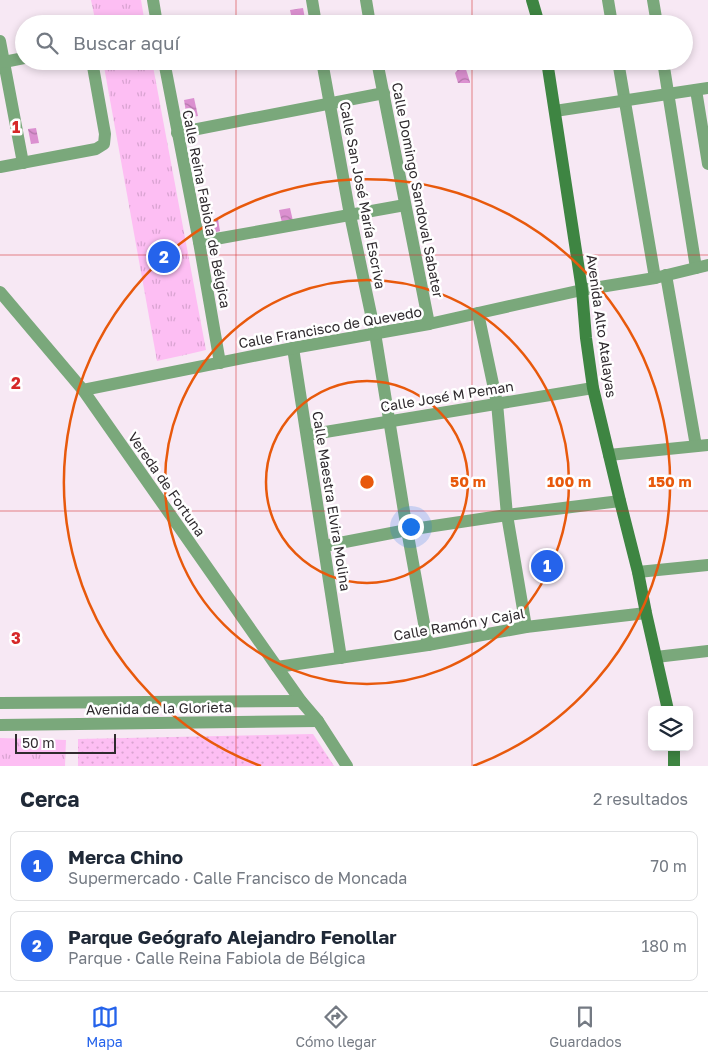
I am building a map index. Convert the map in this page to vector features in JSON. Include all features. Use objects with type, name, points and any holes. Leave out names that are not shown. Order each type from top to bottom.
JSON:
[{"type":"main road","points":[[532,0],[536,15]]},
{"type":"main road","name":"Avenida Alto Atalayas","points":[[548,70],[582,290],[593,388],[638,572],[667,706]]},
{"type":"main road","points":[[674,751],[674,766]]},
{"type":"street","points":[[153,0],[156,15]]},
{"type":"street","points":[[312,0],[314,15]]},
{"type":"street","points":[[366,0],[368,15]]},
{"type":"street","points":[[608,0],[610,15]]},
{"type":"street","points":[[653,0],[656,15]]},
{"type":"street","points":[[0,41],[23,163]]},
{"type":"street","points":[[4,62],[15,60]]},
{"type":"street","points":[[0,167],[96,149],[104,144],[93,70]]},
{"type":"street","name":"Calle Reina Fabiola de Bélgica","points":[[166,70],[220,362]]},
{"type":"street","name":"Calle San José María Escriva","points":[[324,70],[350,215],[375,334],[428,645]]},
{"type":"street","name":"Calle Domingo Sandoval Sabater","points":[[379,70],[429,324]]},
{"type":"street","points":[[609,455],[702,446],[661,277],[624,101],[619,70]]},
{"type":"street","points":[[664,70],[702,266]]},
{"type":"street","points":[[555,112],[702,89],[708,164]]},
{"type":"street","points":[[177,133],[384,93]]},
{"type":"street","points":[[199,242],[406,205]]},
{"type":"street","name":"Calle Francisco de Quevedo","points":[[83,390],[293,348],[429,324],[582,290],[661,277],[702,266]]},
{"type":"street","name":"Vereda de Fortuna","points":[[0,292],[83,390],[301,701]]},
{"type":"street","points":[[478,313],[497,403],[507,515],[526,628]]},
{"type":"street","name":"Calle Maestra Elvira Molina","points":[[293,348],[341,658]]},
{"type":"street","name":"Calle José M Peman","points":[[306,435],[593,388]]},
{"type":"street","points":[[324,546],[407,530],[620,500]]},
{"type":"street","points":[[638,572],[708,565]]},
{"type":"street","name":"Calle Ramón y Cajal","points":[[277,667],[428,645],[526,628],[646,614]]},
{"type":"street","points":[[656,657],[708,651]]},
{"type":"street","points":[[301,701],[318,721],[347,766]]},
{"type":"street","name":"Avenida de la Glorieta","points":[[0,703],[301,701]]},
{"type":"street","name":"Avenida de la Glorieta","points":[[0,725],[318,721]]},
{"type":"green space","points":[[91,0],[141,0],[144,15],[94,15]]},
{"type":"green space","points":[[105,70],[154,70],[206,350],[157,361]]},
{"type":"green space","points":[[313,734],[334,766],[78,766],[78,739]]},
{"type":"green space","points":[[0,738],[66,740],[65,766],[0,766]]},
{"type":"water","points":[[303,8],[304,15],[291,15],[290,10]]},
{"type":"water","points":[[458,70],[466,70],[470,83],[458,83],[455,73]]},
{"type":"water","points":[[194,98],[198,116],[187,118],[184,100]]},
{"type":"water","points":[[36,128],[39,143],[31,144],[28,129]]},
{"type":"water","points":[[290,208],[293,221],[282,223],[279,210]]},
{"type":"water","points":[[218,219],[220,231],[209,234],[207,221]]},
{"type":"place","name":"Parque Geógrafo Alejandro Fenollar","points":[[164,257]]},
{"type":"place","name":"Merca Chino","points":[[547,566]]}]
